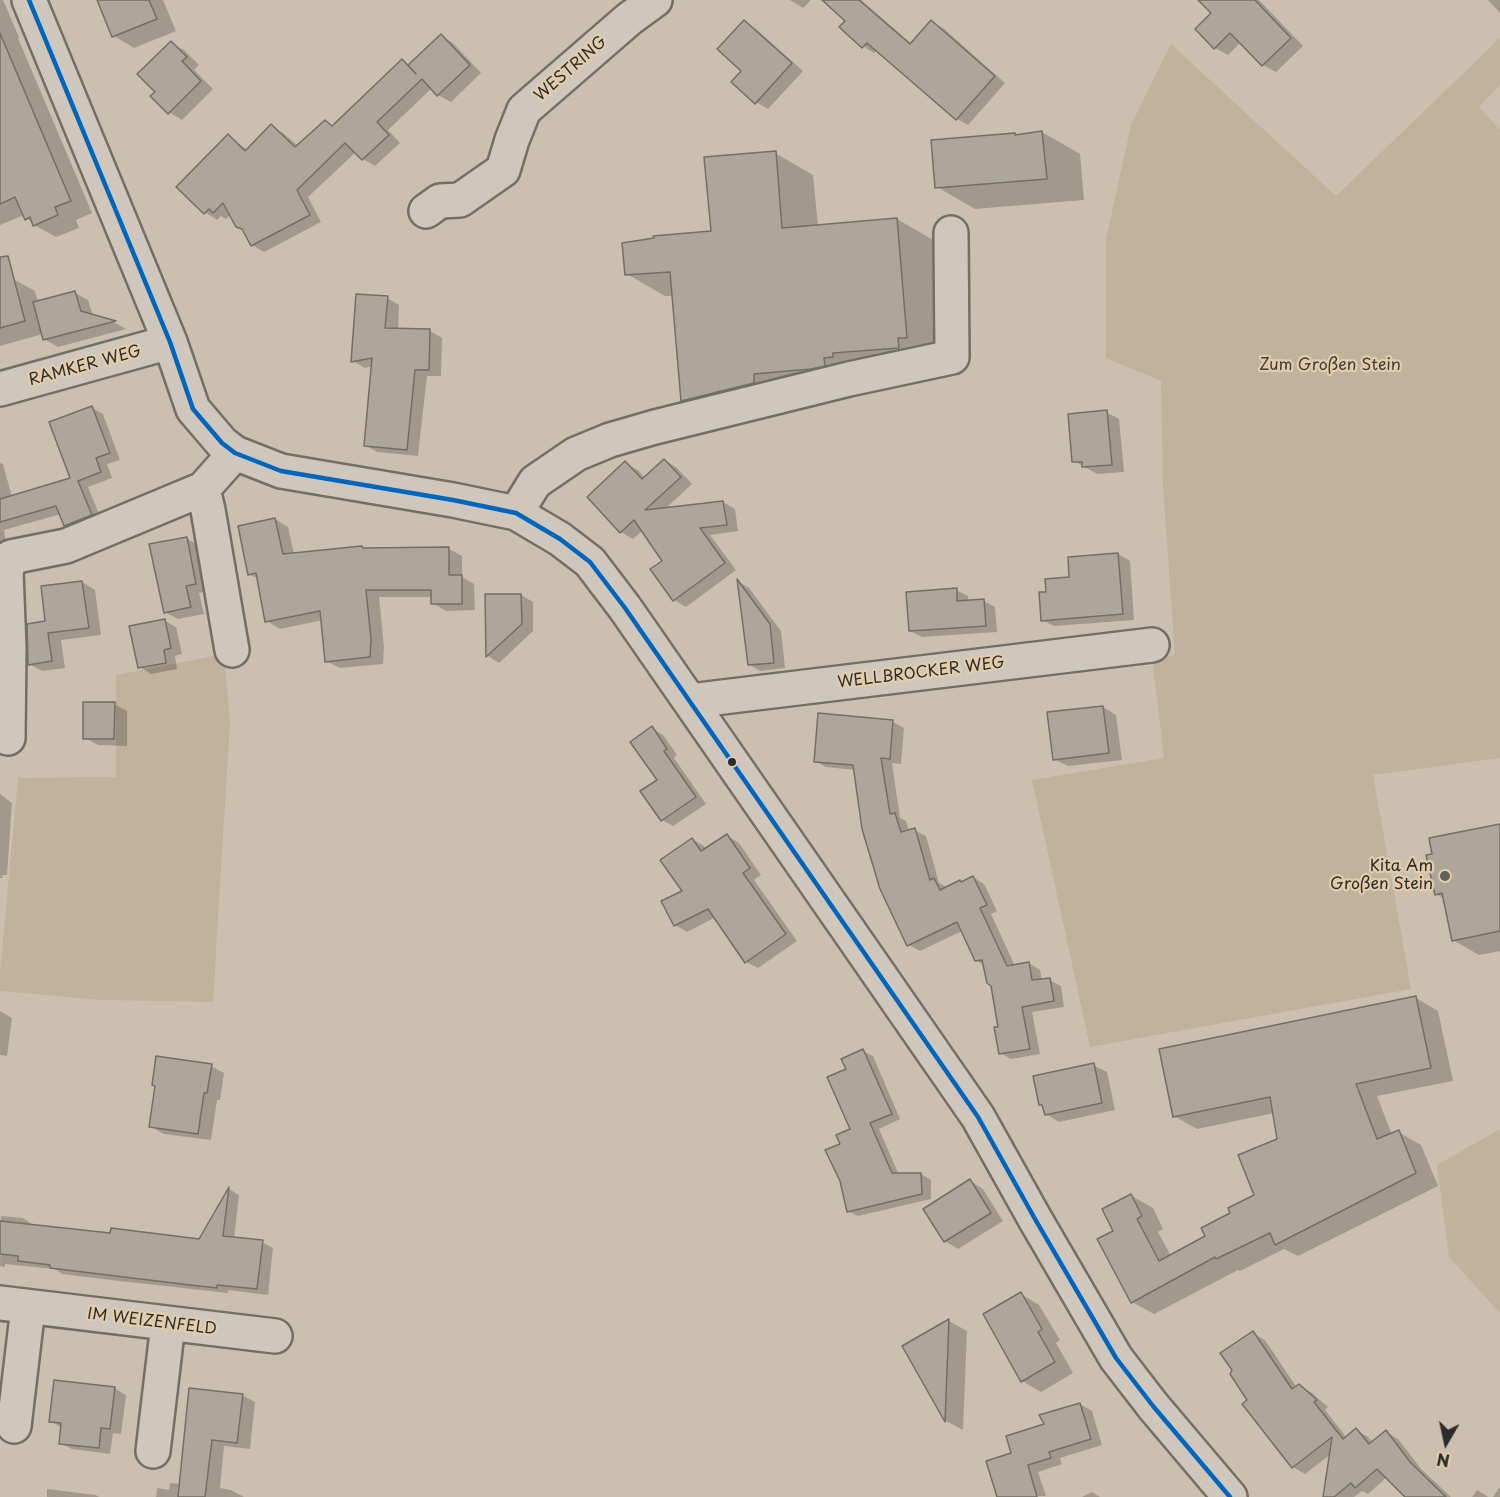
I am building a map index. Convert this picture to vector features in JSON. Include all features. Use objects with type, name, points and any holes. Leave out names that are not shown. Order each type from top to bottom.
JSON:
[{"type":"street","points":[[29,0],[170,342],[193,409],[222,443],[235,453],[281,471],[516,513],[560,539],[590,562],[625,608],[978,1117],[1116,1358],[1153,1406],[1230,1497]]},
{"type":"street","name":"WESTRING","points":[[426,212],[440,201],[460,200],[503,170],[524,110],[629,19],[655,0]]},
{"type":"street","points":[[516,513],[535,483],[576,454],[610,440],[849,379],[952,357],[951,233]]},
{"type":"street","name":"RAMKER WEG","points":[[0,389],[170,342]]},
{"type":"street","points":[[8,738],[9,648],[6,572],[11,557],[66,546],[203,489],[235,453]]},
{"type":"street","points":[[203,489],[232,650]]},
{"type":"street","name":"WELLBROCKER WEG","points":[[690,701],[1152,645]]},
{"type":"street","name":"IM WEIZENFELD","points":[[14,1426],[14,1305],[275,1336]]},
{"type":"street","points":[[153,1451],[168,1324]]},
{"type":"green space","name":"Zum Großen Stein","points":[[1500,38],[1500,85],[1479,107],[1500,130],[1500,758],[1373,775],[1411,989],[1090,1047],[1032,780],[1164,758],[1152,658],[1175,655],[1163,487],[1161,381],[1106,358],[1106,239],[1131,125],[1171,44],[1336,196]]},
{"type":"green space","points":[[224,654],[230,721],[213,1002],[102,1000],[0,991],[18,778],[116,777],[116,675]]},
{"type":"green space","points":[[1500,1129],[1500,1313],[1449,1257],[1437,1165]]},
{"type":"building","points":[[97,0],[149,0],[157,19],[112,37]]},
{"type":"building","points":[[822,0],[859,0],[910,44],[931,20],[995,76],[956,120],[867,43],[862,48],[839,27],[845,21]]},
{"type":"building","points":[[1198,0],[1255,0],[1291,38],[1262,66],[1230,33],[1214,49],[1195,29],[1211,13]]},
{"type":"building","points":[[744,20],[792,63],[755,104],[731,82],[741,71],[717,49]]},
{"type":"building","points":[[0,33],[71,201],[55,207],[58,215],[33,226],[30,217],[25,220],[15,197],[0,204]]},
{"type":"building","points":[[441,34],[470,65],[437,96],[422,79],[377,122],[389,135],[362,160],[345,143],[297,190],[310,215],[251,246],[242,229],[236,227],[223,203],[213,213],[209,209],[204,214],[176,187],[228,134],[245,151],[271,124],[295,147],[325,120],[332,126],[402,59],[416,74],[408,65]]},
{"type":"building","points":[[171,41],[187,57],[182,61],[201,81],[168,114],[150,96],[155,92],[137,74]]},
{"type":"building","points":[[1042,131],[1047,179],[935,188],[931,140],[1015,133],[1015,135]]},
{"type":"building","points":[[776,151],[782,228],[897,218],[907,338],[898,338],[899,348],[833,353],[833,357],[824,358],[825,366],[754,374],[754,383],[681,401],[670,272],[625,275],[622,243],[654,238],[653,236],[711,231],[704,157]]},
{"type":"building","points":[[8,256],[25,321],[0,328],[0,257]]},
{"type":"building","points":[[75,291],[81,311],[116,321],[43,340],[33,302]]},
{"type":"building","points":[[356,294],[388,296],[385,328],[430,329],[429,370],[415,370],[407,450],[364,446],[372,358],[351,362]]},
{"type":"building","points":[[92,406],[110,453],[96,458],[101,472],[78,481],[92,515],[64,526],[56,506],[0,522],[0,499],[70,478],[49,422]]},
{"type":"building","points":[[1107,410],[1112,465],[1082,467],[1082,462],[1072,462],[1068,414]]},
{"type":"building","points":[[664,459],[681,477],[645,510],[723,501],[727,525],[700,528],[725,563],[673,601],[650,569],[662,561],[634,520],[620,533],[587,497],[625,461],[642,479]]},
{"type":"building","points":[[275,518],[283,554],[362,546],[363,548],[449,547],[449,575],[462,575],[462,604],[431,604],[431,590],[366,590],[371,639],[370,657],[325,662],[320,611],[265,622],[256,573],[248,575],[238,526]]},
{"type":"building","points":[[187,537],[196,584],[186,586],[191,607],[164,613],[149,544]]},
{"type":"building","points":[[1118,553],[1123,614],[1041,621],[1039,592],[1046,592],[1045,579],[1069,577],[1068,557]]},
{"type":"building","points":[[737,579],[770,624],[774,663],[748,665]]},
{"type":"building","points":[[82,581],[89,628],[48,633],[52,661],[28,665],[27,624],[45,621],[41,586]]},
{"type":"building","points":[[957,588],[957,601],[984,599],[986,626],[909,631],[906,592]]},
{"type":"building","points":[[485,594],[521,594],[522,624],[486,657]]},
{"type":"building","points":[[165,619],[171,648],[164,650],[166,663],[138,668],[129,626]]},
{"type":"building","points":[[83,702],[115,702],[114,739],[83,739]]},
{"type":"building","points":[[1103,706],[1109,753],[1053,760],[1047,712]]},
{"type":"building","points":[[818,713],[893,720],[890,759],[881,758],[890,814],[895,813],[901,832],[915,828],[930,880],[934,878],[940,890],[973,876],[987,905],[980,908],[1007,966],[1029,962],[1032,980],[1050,978],[1054,1001],[1022,1007],[1030,1049],[999,1054],[994,1027],[998,1027],[991,986],[987,983],[982,960],[975,961],[957,922],[907,946],[880,889],[862,829],[853,765],[814,762]]},
{"type":"building","points":[[652,726],[667,749],[664,751],[696,797],[661,821],[640,791],[657,780],[630,742]]},
{"type":"building","points":[[1500,824],[1500,931],[1452,941],[1442,893],[1435,895],[1426,855],[1432,854],[1429,838]]},
{"type":"building","points":[[727,834],[750,868],[743,873],[786,934],[745,963],[708,909],[674,926],[661,901],[682,891],[660,860],[692,838],[701,851]]},
{"type":"building","points":[[1416,996],[1431,1068],[1356,1084],[1377,1139],[1399,1130],[1416,1173],[1275,1245],[1270,1233],[1216,1259],[1215,1257],[1131,1303],[1097,1239],[1113,1231],[1102,1209],[1131,1194],[1142,1216],[1137,1219],[1159,1261],[1205,1236],[1201,1228],[1230,1213],[1228,1208],[1254,1195],[1238,1155],[1277,1139],[1270,1097],[1173,1117],[1159,1049]]},
{"type":"building","points":[[863,1049],[892,1114],[870,1123],[892,1173],[921,1173],[922,1194],[847,1212],[840,1181],[825,1150],[840,1144],[836,1135],[850,1129],[827,1077],[846,1069],[841,1059]]},
{"type":"building","points":[[156,1056],[212,1064],[207,1093],[204,1093],[198,1134],[149,1127],[155,1086],[152,1085]]},
{"type":"building","points":[[1094,1063],[1102,1103],[1045,1115],[1042,1105],[1039,1105],[1033,1076]]},
{"type":"building","points":[[970,1179],[991,1213],[944,1242],[923,1209]]},
{"type":"building","points":[[229,1187],[223,1236],[263,1240],[257,1289],[217,1285],[217,1288],[50,1268],[50,1265],[18,1261],[18,1256],[0,1254],[0,1221],[110,1233],[111,1228],[199,1239]]},
{"type":"building","points":[[1021,1292],[1042,1329],[1038,1332],[1055,1362],[1021,1382],[983,1314]]},
{"type":"building","points":[[949,1319],[945,1422],[902,1346]]},
{"type":"building","points":[[1253,1331],[1292,1389],[1299,1384],[1317,1400],[1314,1402],[1343,1439],[1356,1428],[1369,1444],[1386,1430],[1410,1462],[1446,1497],[1405,1497],[1377,1469],[1355,1488],[1351,1483],[1334,1497],[1323,1497],[1332,1437],[1292,1468],[1242,1404],[1247,1400],[1230,1374],[1232,1370],[1220,1353]]},
{"type":"building","points":[[54,1380],[115,1387],[110,1429],[101,1428],[99,1448],[59,1444],[61,1423],[49,1422]]},
{"type":"building","points":[[189,1388],[243,1394],[237,1443],[212,1440],[205,1497],[178,1497]]},
{"type":"building","points":[[1080,1403],[1091,1439],[1049,1452],[1051,1458],[1028,1465],[1037,1497],[997,1497],[986,1461],[1011,1453],[1006,1436],[1044,1424],[1039,1415]]},
{"type":"transit line","points":[[29,0],[170,342],[193,409],[222,443],[235,453],[281,471],[516,513],[560,539],[590,562],[625,608],[978,1117],[1116,1358],[1153,1406],[1230,1497]]},
{"type":"place","name":"Kita Am Großen Stein","points":[[1445,876]]}]
